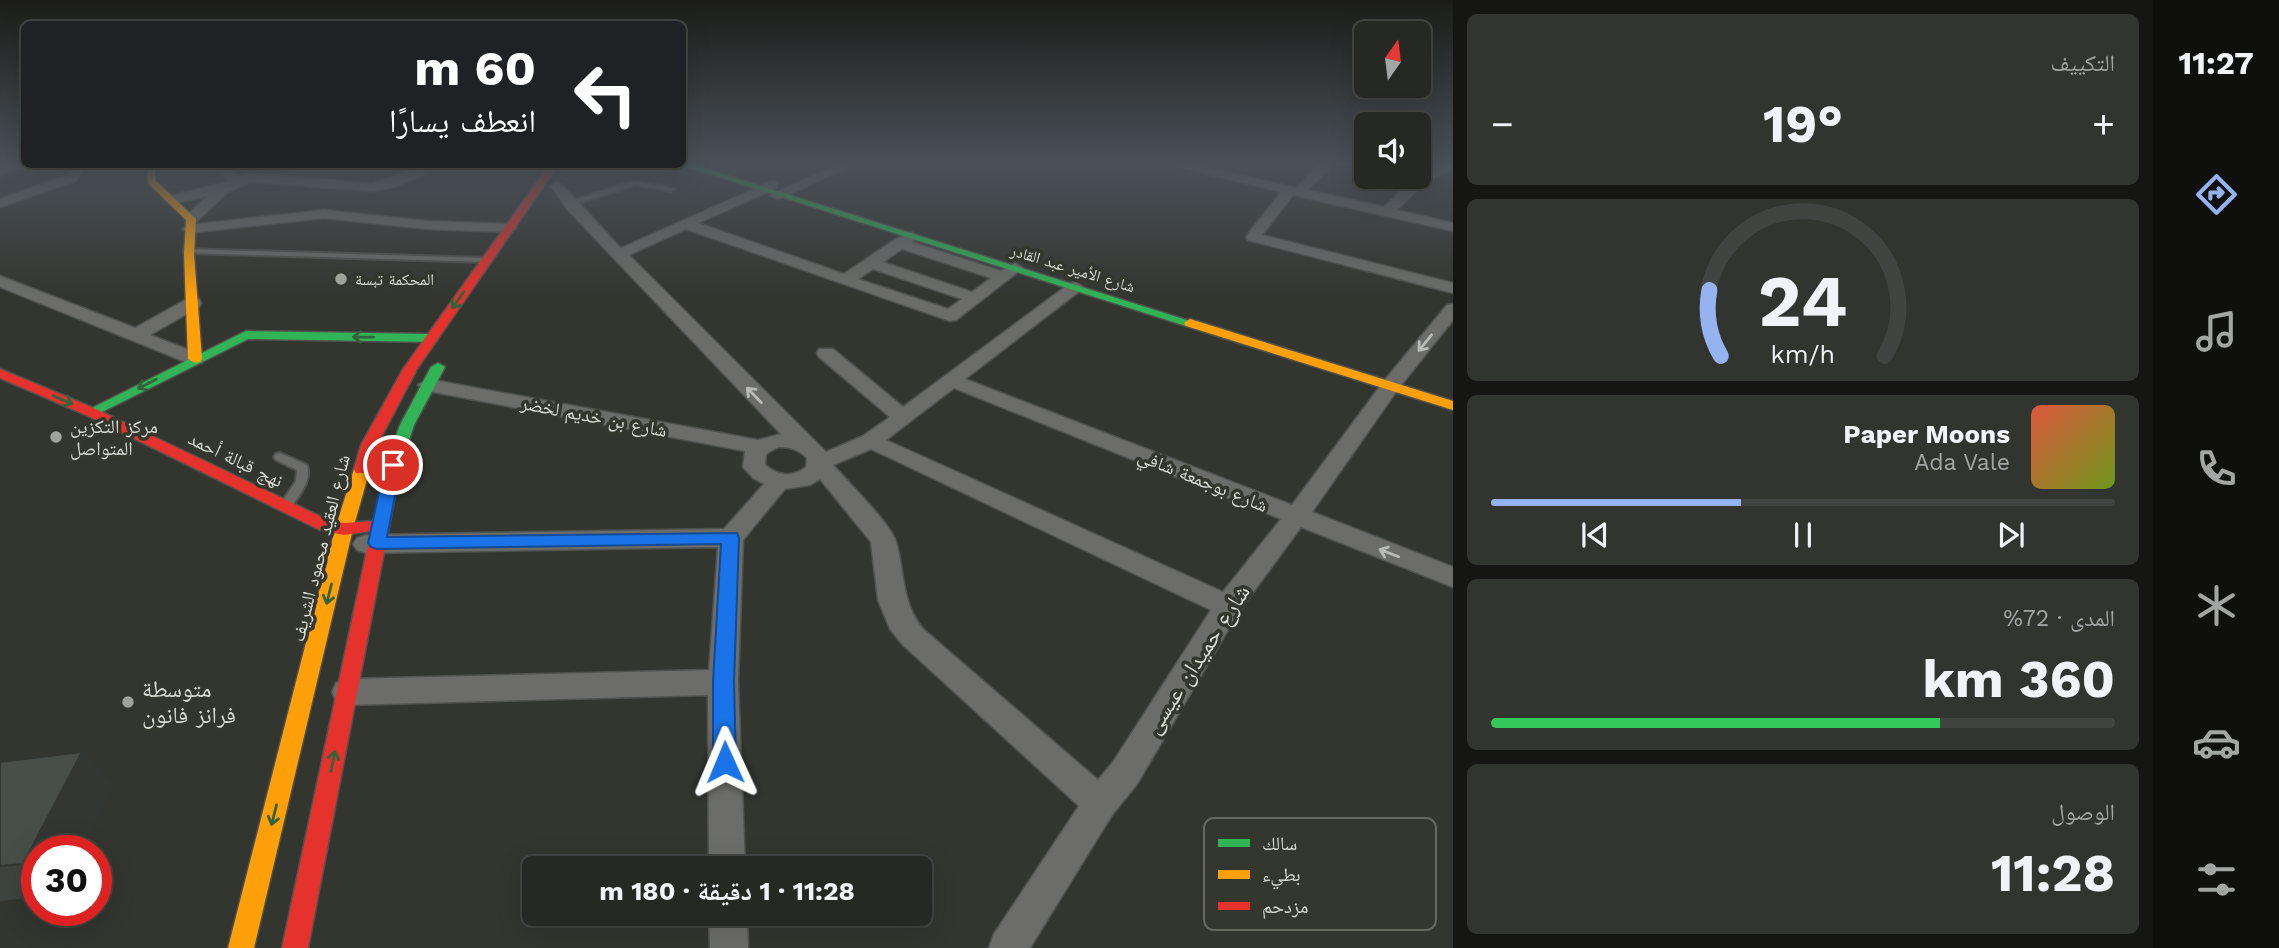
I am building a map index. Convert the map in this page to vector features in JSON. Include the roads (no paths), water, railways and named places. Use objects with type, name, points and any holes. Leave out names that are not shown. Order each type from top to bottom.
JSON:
[{"type":"main road","points":[[177,208],[190,224],[187,251],[193,303],[206,329],[195,359]]},
{"type":"main road","name":"شارع العقيد محمود الشريف","points":[[241,948],[361,465],[377,425],[410,369],[523,208]]},
{"type":"main road","points":[[515,250],[542,208]]},
{"type":"main road","name":"شارع الأمير عبد القادر","points":[[822,208],[905,240],[1010,272],[1075,287],[1394,381],[1453,395]]},
{"type":"main road","name":"شارع الأمير عبد القادر","points":[[833,208],[1394,381],[1453,406]]},
{"type":"main road","points":[[206,329],[246,335],[432,338]]},
{"type":"main road","points":[[91,412],[246,335]]},
{"type":"main road","points":[[295,948],[398,447],[428,384],[444,358]]},
{"type":"main road","name":"نهج قبالة أحمد","points":[[0,373],[91,412],[285,506],[326,526],[342,539]]},
{"type":"street","points":[[190,224],[205,208]]},
{"type":"street","points":[[324,214],[334,208]]},
{"type":"street","points":[[574,208],[811,453],[883,540],[892,600],[900,621],[913,637],[1100,803]]},
{"type":"street","points":[[619,254],[727,208]]},
{"type":"street","points":[[1279,208],[1253,237],[1453,288]]},
{"type":"street","points":[[1370,208],[1453,227]]},
{"type":"street","points":[[1387,212],[1391,208]]},
{"type":"street","points":[[190,224],[324,214],[427,225],[509,228]]},
{"type":"street","points":[[686,224],[950,316],[1010,272]]},
{"type":"street","points":[[846,280],[905,240]]},
{"type":"street","points":[[871,263],[975,298]]},
{"type":"street","points":[[0,281],[195,359]]},
{"type":"street","points":[[811,453],[811,476],[791,482],[768,478],[754,467],[755,453],[760,447],[775,441],[811,453],[872,441],[901,416],[953,381],[1075,287]]},
{"type":"street","points":[[136,335],[193,303]]},
{"type":"street","name":"شارع حميدان عيسى","points":[[1008,948],[1100,803],[1125,773],[1228,606],[1394,381],[1453,309]]},
{"type":"street","points":[[826,353],[901,416]]},
{"type":"street","name":"شارع بوجمعة شافي","points":[[953,381],[1453,577]]},
{"type":"street","name":"شارع بن خديم لخضر","points":[[428,384],[760,447]]},
{"type":"street","points":[[872,441],[1228,606]]},
{"type":"street","points":[[727,856],[723,682],[731,538],[779,481]]},
{"type":"street","points":[[342,539],[379,534],[731,538]]},
{"type":"street","points":[[347,692],[723,682]]},
{"type":"street","points":[[728,926],[729,948]]},
{"type":"lane","points":[[187,251],[486,260]]},
{"type":"lane","points":[[280,457],[303,468],[302,481],[285,506]]},
{"type":"place","name":"المحكمة تبسة","points":[[341,279]]},
{"type":"place","name":"مركز التكزين المتواصل","points":[[56,437]]},
{"type":"place","name":"متوسطة فرانز فانون","points":[[128,702]]}]
